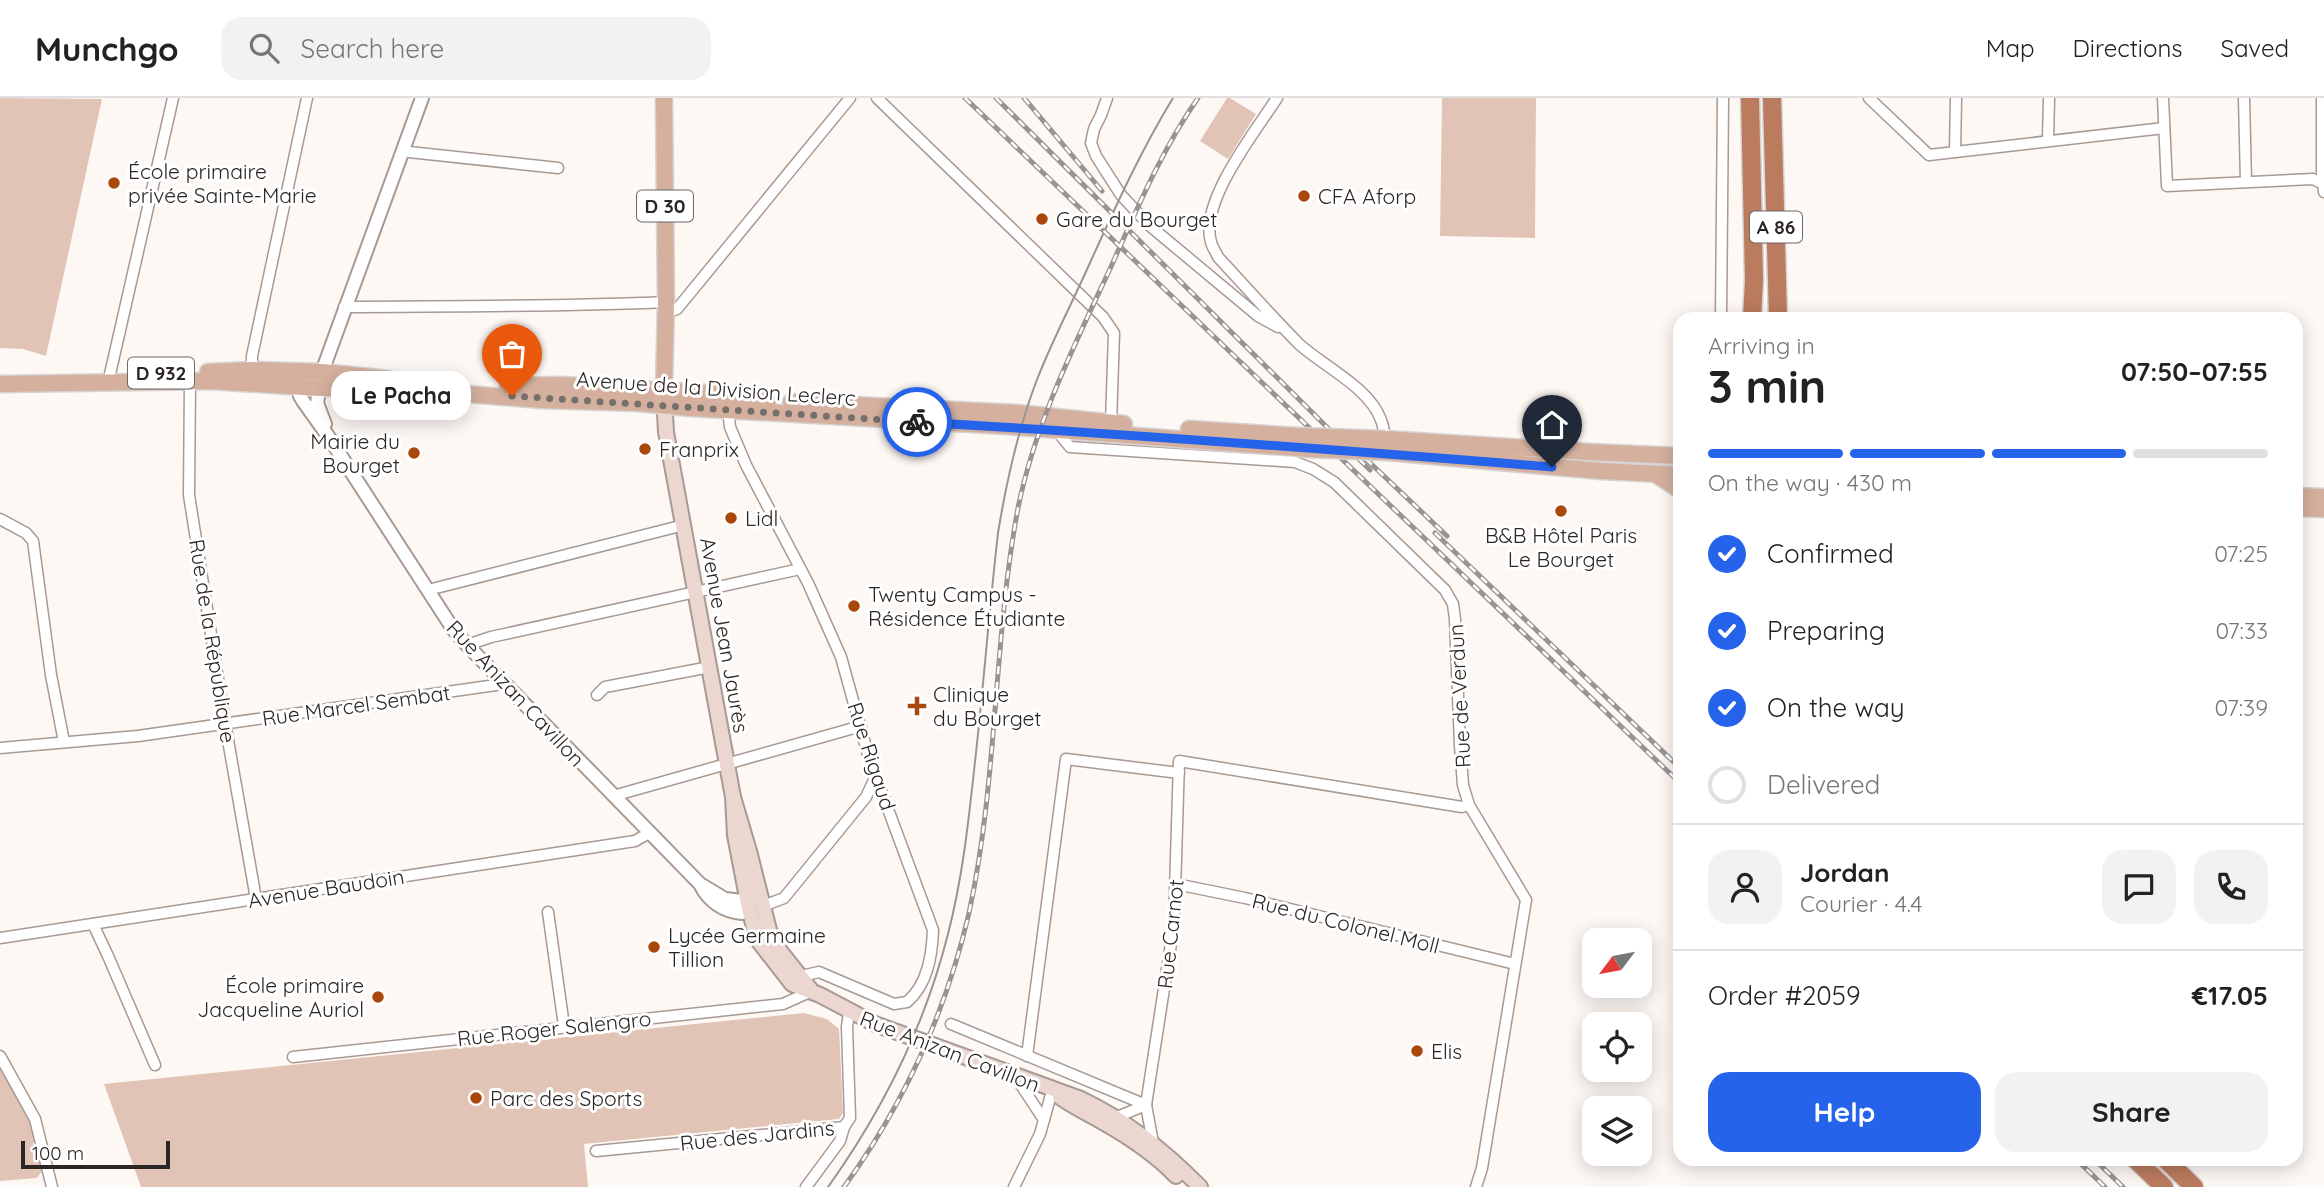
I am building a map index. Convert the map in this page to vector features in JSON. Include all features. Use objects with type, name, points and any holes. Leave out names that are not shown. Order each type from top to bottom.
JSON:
[{"type":"highway","name":"A 86","points":[[1750,98],[1752,312]]},
{"type":"highway","name":"A 86","points":[[1772,98],[1778,312]]},
{"type":"highway","points":[[2142,1166],[2164,1187]]},
{"type":"highway","points":[[2172,1166],[2194,1187]]},
{"type":"main road","name":"D 30","points":[[664,98],[664,398]]},
{"type":"main road","name":"Avenue de la Division Leclerc","points":[[0,373],[110,374],[252,370],[394,388],[541,400],[726,394],[739,398],[785,402],[1017,413],[1303,442]]},
{"type":"main road","name":"Avenue de la Division Leclerc","points":[[0,384],[190,382],[301,387],[320,380]]},
{"type":"main road","name":"Avenue de la Division Leclerc","points":[[664,398],[728,409],[1057,431],[1386,446]]},
{"type":"main road","name":"Avenue Jean Jaurès","points":[[664,398],[666,432],[733,797],[749,851],[755,907]]},
{"type":"main road","name":"D 932","points":[[1386,446],[1673,456]]},
{"type":"main road","name":"D 932","points":[[1386,446],[1673,475]]},
{"type":"main road","points":[[1655,474],[1673,486]]},
{"type":"main road","points":[[2303,496],[2324,497]]},
{"type":"main road","points":[[2303,508],[2324,509]]},
{"type":"main road","name":"Rue Anizan Cavillon","points":[[755,907],[812,991]]},
{"type":"main road","name":"Rue Anizan Cavillon","points":[[755,907],[757,939],[792,984],[812,991],[875,1024],[1081,1099],[1117,1117],[1153,1143],[1200,1187]]},
{"type":"main road","name":"Rue Anizan Cavillon","points":[[1052,1090],[1073,1107],[1109,1126],[1148,1152],[1186,1187]]},
{"type":"street","points":[[110,374],[173,98]]},
{"type":"street","points":[[252,370],[252,356],[307,98]]},
{"type":"street","points":[[320,380],[344,307],[422,98]]},
{"type":"street","points":[[344,307],[498,305],[677,309],[850,98]]},
{"type":"street","points":[[877,98],[1109,325],[1114,333],[1111,423]]},
{"type":"street","points":[[1107,98],[1091,143],[1096,156],[1121,195],[1150,226],[1258,316],[1289,333]]},
{"type":"street","points":[[1276,98],[1220,187],[1210,218],[1211,242],[1218,257],[1289,333],[1370,402],[1382,421],[1386,446]]},
{"type":"street","points":[[1721,312],[1723,98]]},
{"type":"street","points":[[1869,98],[1928,155],[2164,128]]},
{"type":"street","points":[[1955,152],[1956,98]]},
{"type":"street","points":[[2048,140],[2049,98]]},
{"type":"street","points":[[2163,98],[2167,186],[2313,179],[2323,181],[2322,98]]},
{"type":"street","points":[[2244,98],[2246,182]]},
{"type":"street","points":[[403,149],[409,152],[558,168]]},
{"type":"street","name":"Rue Anizan Cavillon","points":[[320,380],[317,402],[328,436]]},
{"type":"street","name":"Rue de la République","points":[[190,382],[189,495],[256,899]]},
{"type":"street","name":"Rue Anizan Cavillon","points":[[301,387],[300,396],[303,401],[453,629],[503,684],[700,884],[705,894],[720,909],[742,913],[755,907]]},
{"type":"street","name":"Rue Rigaud","points":[[728,409],[730,427],[746,466],[800,569],[841,657],[876,778],[933,930],[932,959],[918,992],[908,1002],[894,1004],[819,972],[801,976]]},
{"type":"street","name":"Rue de Verdun","points":[[1057,431],[1070,446],[1295,462],[1313,469],[1334,482],[1446,590],[1453,604],[1455,619],[1463,785],[1469,805],[1526,900],[1482,1168],[1476,1187]]},
{"type":"street","points":[[0,519],[26,533],[33,541],[51,675],[64,742]]},
{"type":"street","points":[[428,590],[684,524]]},
{"type":"street","points":[[467,645],[491,637],[800,569]]},
{"type":"street","points":[[597,695],[605,687],[710,667]]},
{"type":"street","name":"Rue Marcel Sembat","points":[[0,748],[138,736],[503,684]]},
{"type":"street","points":[[613,796],[861,726]]},
{"type":"street","points":[[1027,1056],[1066,759],[1179,773]]},
{"type":"street","name":"Rue Carnot","points":[[1153,1143],[1146,1105],[1174,925],[1179,761],[1462,807],[1469,805]]},
{"type":"street","points":[[755,907],[785,898],[866,797],[876,778]]},
{"type":"street","name":"Avenue Baudoin","points":[[0,938],[635,841],[649,833]]},
{"type":"street","name":"Rue du Colonel Moll","points":[[1176,884],[1245,898],[1515,964]]},
{"type":"street","points":[[548,912],[564,1026]]},
{"type":"street","points":[[93,924],[155,1065]]},
{"type":"street","name":"Rue Roger Salengro","points":[[293,1057],[783,1004],[812,991]]},
{"type":"street","name":"Rue des Jardins","points":[[596,1151],[844,1126],[850,1118],[847,1027],[849,1012]]},
{"type":"street","points":[[951,1024],[1146,1105]]},
{"type":"street","points":[[0,1056],[34,1119],[52,1187]]},
{"type":"street","points":[[1015,1076],[1044,1120]]},
{"type":"street","points":[[1014,1187],[1044,1120],[1052,1090]]},
{"type":"street","points":[[1117,1117],[1146,1105]]},
{"type":"street","points":[[806,1187],[840,1141],[844,1126]]},
{"type":"shaded area","points":[[0,98],[102,99],[46,356],[23,349],[0,348]]},
{"type":"shaded area","points":[[1227,98],[1256,114],[1228,159],[1200,141]]},
{"type":"shaded area","points":[[1442,98],[1536,98],[1535,238],[1440,236]]},
{"type":"shaded area","name":"Parc des Sports","points":[[804,1013],[827,1019],[839,1029],[843,1113],[839,1119],[584,1144],[588,1187],[141,1187],[104,1084]]},
{"type":"shaded area","points":[[0,1066],[35,1129],[44,1168],[37,1178],[0,1181]]},
{"type":"tram line","points":[[828,1187],[867,1128],[900,1066],[927,1001],[948,934],[967,833],[998,533],[1009,474],[1025,414],[1050,349],[1118,201],[1173,98]]},
{"type":"railway","points":[[965,98],[1673,776]]},
{"type":"railway","points":[[996,98],[1370,470]]},
{"type":"railway","points":[[1024,98],[1102,191]]},
{"type":"railway","points":[[844,1187],[886,1123],[920,1056],[948,986],[969,913],[991,761],[1010,558],[1018,508],[1034,446],[1070,356],[1140,203],[1172,139],[1198,98]]},
{"type":"railway","points":[[1366,459],[1447,536]]},
{"type":"railway","points":[[1435,533],[1673,761]]},
{"type":"railway","points":[[2083,1166],[2105,1187]]},
{"type":"railway","points":[[2101,1166],[2123,1187]]},
{"type":"way so far","points":[[512,396],[541,400],[638,403],[917,422]]},
{"type":"place","name":"École primaire privée Sainte-Marie","points":[[114,183]]},
{"type":"place","name":"CFA Aforp","points":[[1304,196]]},
{"type":"place","name":"Gare du Bourget","points":[[1042,219]]},
{"type":"place","name":"Le Pacha","points":[[512,396]]},
{"type":"place","name":"Franprix","points":[[645,449]]},
{"type":"place","name":"Mairie du Bourget","points":[[414,453]]},
{"type":"place","name":"B&B Hôtel Paris Le Bourget","points":[[1561,511]]},
{"type":"place","name":"Lidl","points":[[731,518]]},
{"type":"place","name":"Twenty Campus - Résidence Étudiante","points":[[854,606]]},
{"type":"place","name":"Clinique du Bourget","points":[[917,706]]},
{"type":"place","name":"Lycée Germaine Tillion","points":[[654,947]]},
{"type":"place","name":"École primaire Jacqueline Auriol","points":[[378,997]]},
{"type":"place","name":"Elis","points":[[1417,1051]]},
{"type":"place","name":"Parc des Sports","points":[[476,1098]]},
{"type":"route","points":[[917,422],[1132,434],[1298,449],[1387,452],[1552,467]]}]
